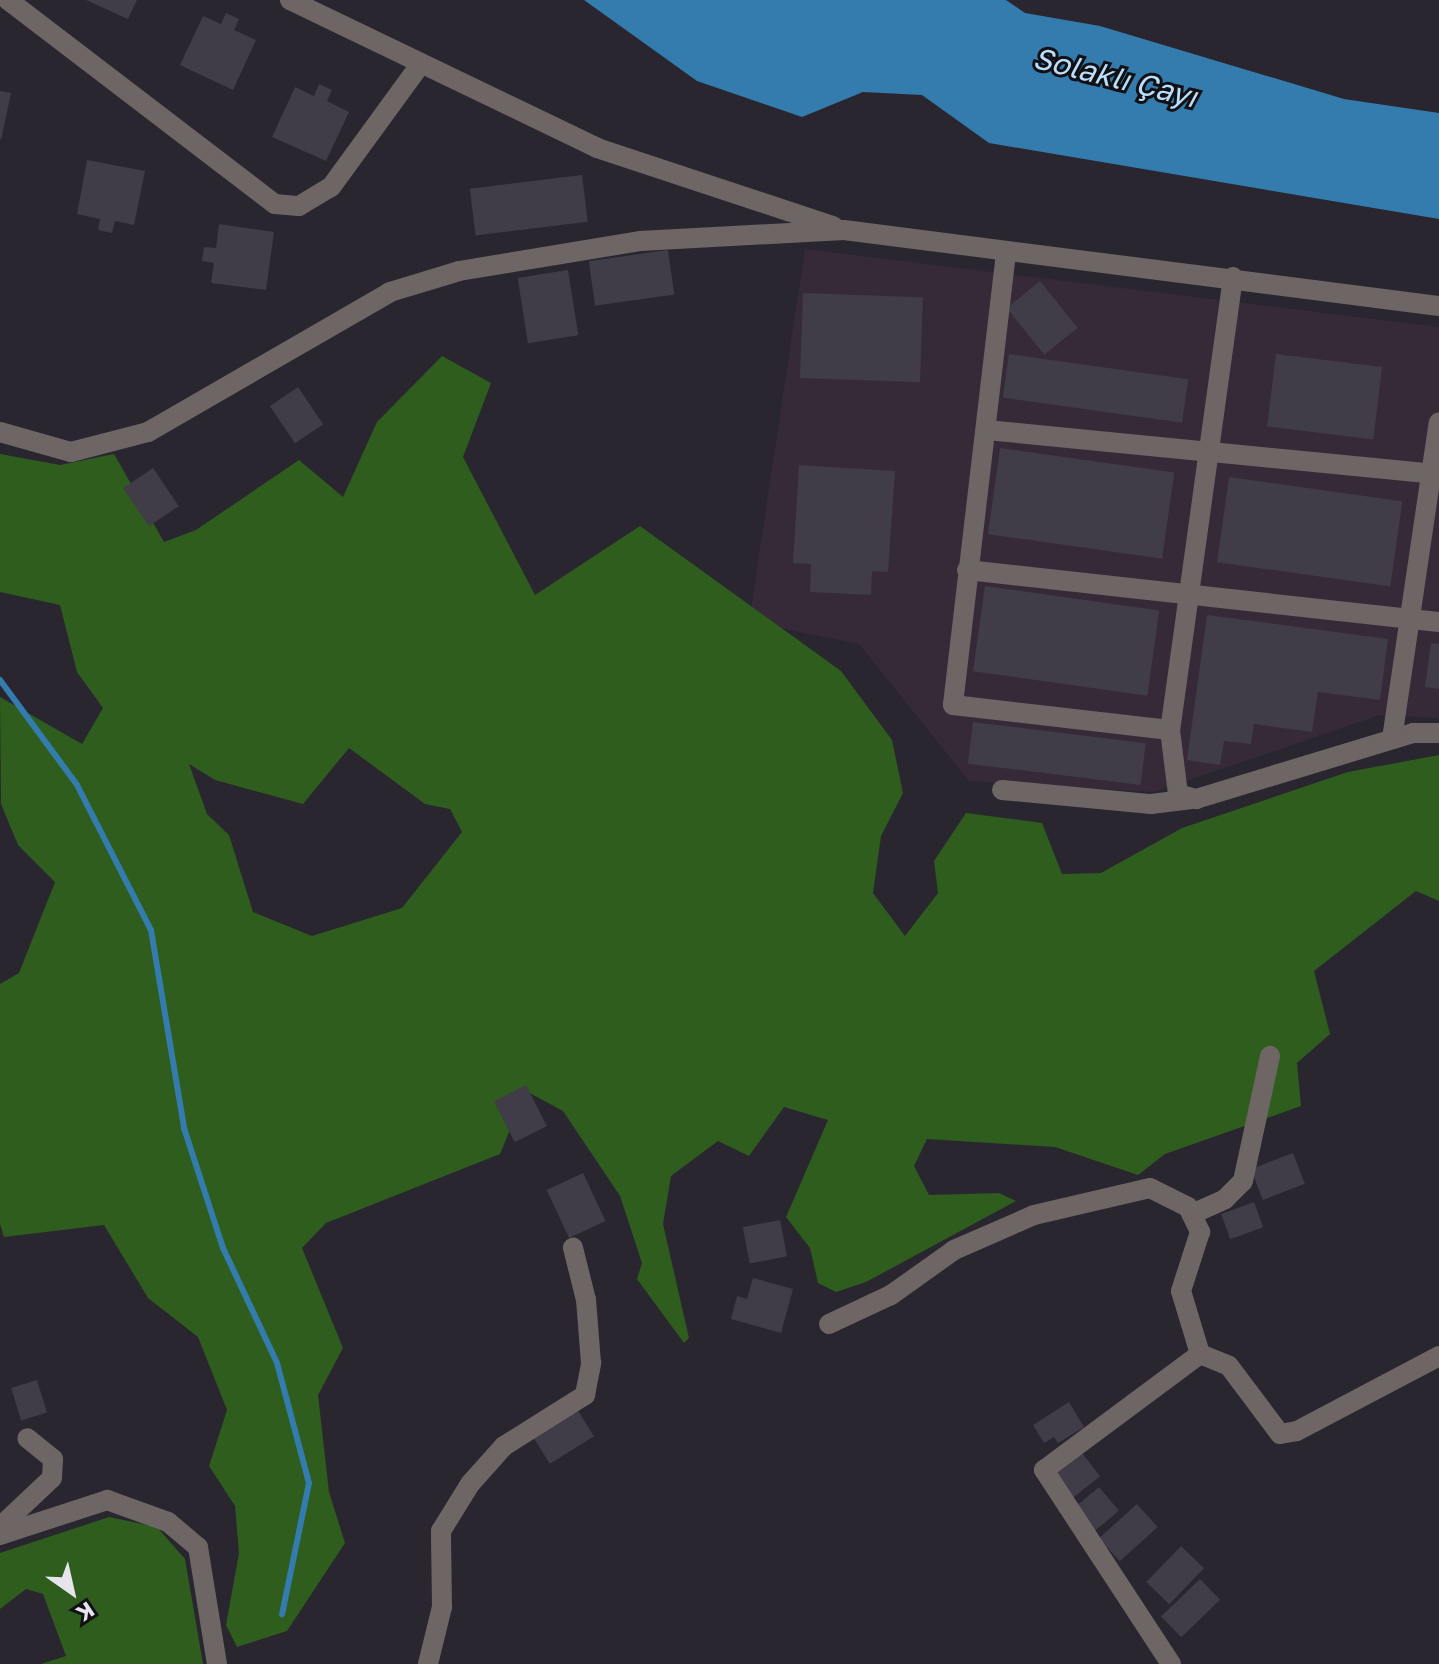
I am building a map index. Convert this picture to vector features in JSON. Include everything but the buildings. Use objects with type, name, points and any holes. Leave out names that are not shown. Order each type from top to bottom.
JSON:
[{"type":"street","points":[[8,0],[275,204],[299,206],[331,187],[420,65]]},
{"type":"street","points":[[290,0],[597,148],[844,230],[1006,253],[1233,277],[1439,306]]},
{"type":"street","points":[[0,432],[71,452],[148,432],[390,292],[459,271],[640,241],[844,230]]},
{"type":"street","points":[[1006,253],[953,705],[1170,730]]},
{"type":"street","points":[[1196,799],[1178,794],[1170,730],[1212,451],[1233,277]]},
{"type":"street","points":[[1392,739],[1406,617],[1435,474],[1439,422]]},
{"type":"street","points":[[987,430],[1435,474]]},
{"type":"street","points":[[967,570],[1189,590],[1439,622]]},
{"type":"street","points":[[1002,790],[1151,804],[1196,799],[1392,739],[1439,733]]},
{"type":"street","points":[[1192,1214],[1225,1199],[1243,1181],[1270,1056]]},
{"type":"street","points":[[829,1324],[891,1295],[954,1250],[1034,1215],[1150,1188],[1175,1197],[1192,1214],[1200,1232],[1181,1291],[1200,1354]]},
{"type":"street","points":[[428,1664],[442,1607],[441,1531],[470,1484],[504,1446],[585,1395],[591,1363],[586,1300],[573,1248]]},
{"type":"street","points":[[1200,1354],[1229,1366],[1280,1434],[1297,1431],[1439,1356]]},
{"type":"street","points":[[1171,1664],[1044,1470],[1200,1354]]},
{"type":"street","points":[[0,1527],[52,1478],[53,1459],[27,1438]]},
{"type":"street","points":[[0,1535],[107,1500],[168,1522],[198,1547],[217,1664]]},
{"type":"shaded area","points":[[805,249],[1439,327],[1439,718],[1380,715],[1154,792],[969,781],[859,644],[749,622]]},
{"type":"green space","points":[[442,356],[491,383],[463,457],[535,595],[640,526],[841,671],[892,740],[903,793],[881,836],[873,893],[905,936],[938,893],[934,861],[966,813],[1042,823],[1062,874],[1101,873],[1182,828],[1348,772],[1439,755],[1439,901],[1416,891],[1314,971],[1330,1034],[1297,1063],[1301,1106],[1165,1154],[1138,1175],[1055,1147],[927,1139],[914,1166],[929,1195],[999,1193],[1016,1201],[866,1282],[836,1292],[818,1283],[810,1248],[786,1217],[828,1120],[784,1107],[749,1156],[718,1141],[671,1176],[663,1224],[689,1338],[684,1343],[637,1279],[642,1263],[620,1196],[563,1111],[526,1091],[500,1154],[326,1223],[302,1248],[343,1348],[318,1395],[329,1492],[345,1543],[287,1631],[237,1647],[226,1625],[239,1553],[235,1506],[209,1466],[227,1410],[198,1337],[148,1298],[104,1225],[4,1237],[0,1224],[0,984],[19,973],[55,882],[18,845],[1,804],[0,697],[82,744],[103,708],[77,672],[60,605],[0,592],[0,454],[60,465],[114,454],[164,542],[196,530],[299,460],[343,497],[377,422]],"holes":[[[349,748],[425,804],[450,809],[462,832],[402,908],[312,936],[253,912],[229,835],[207,814],[189,764],[215,780],[303,804]]]},
{"type":"green space","points":[[109,1517],[157,1527],[185,1559],[203,1664],[41,1664],[66,1656],[43,1594],[26,1589],[0,1609],[0,1553]]},
{"type":"water","name":"Solaklı Çayı","points":[[584,0],[1006,0],[1025,13],[1100,26],[1344,99],[1439,113],[1439,219],[989,143],[922,95],[863,92],[802,117],[697,81]]},
{"type":"waterway","points":[[0,680],[77,785],[151,930],[184,1128],[223,1248],[277,1363],[309,1483],[282,1614]]}]
